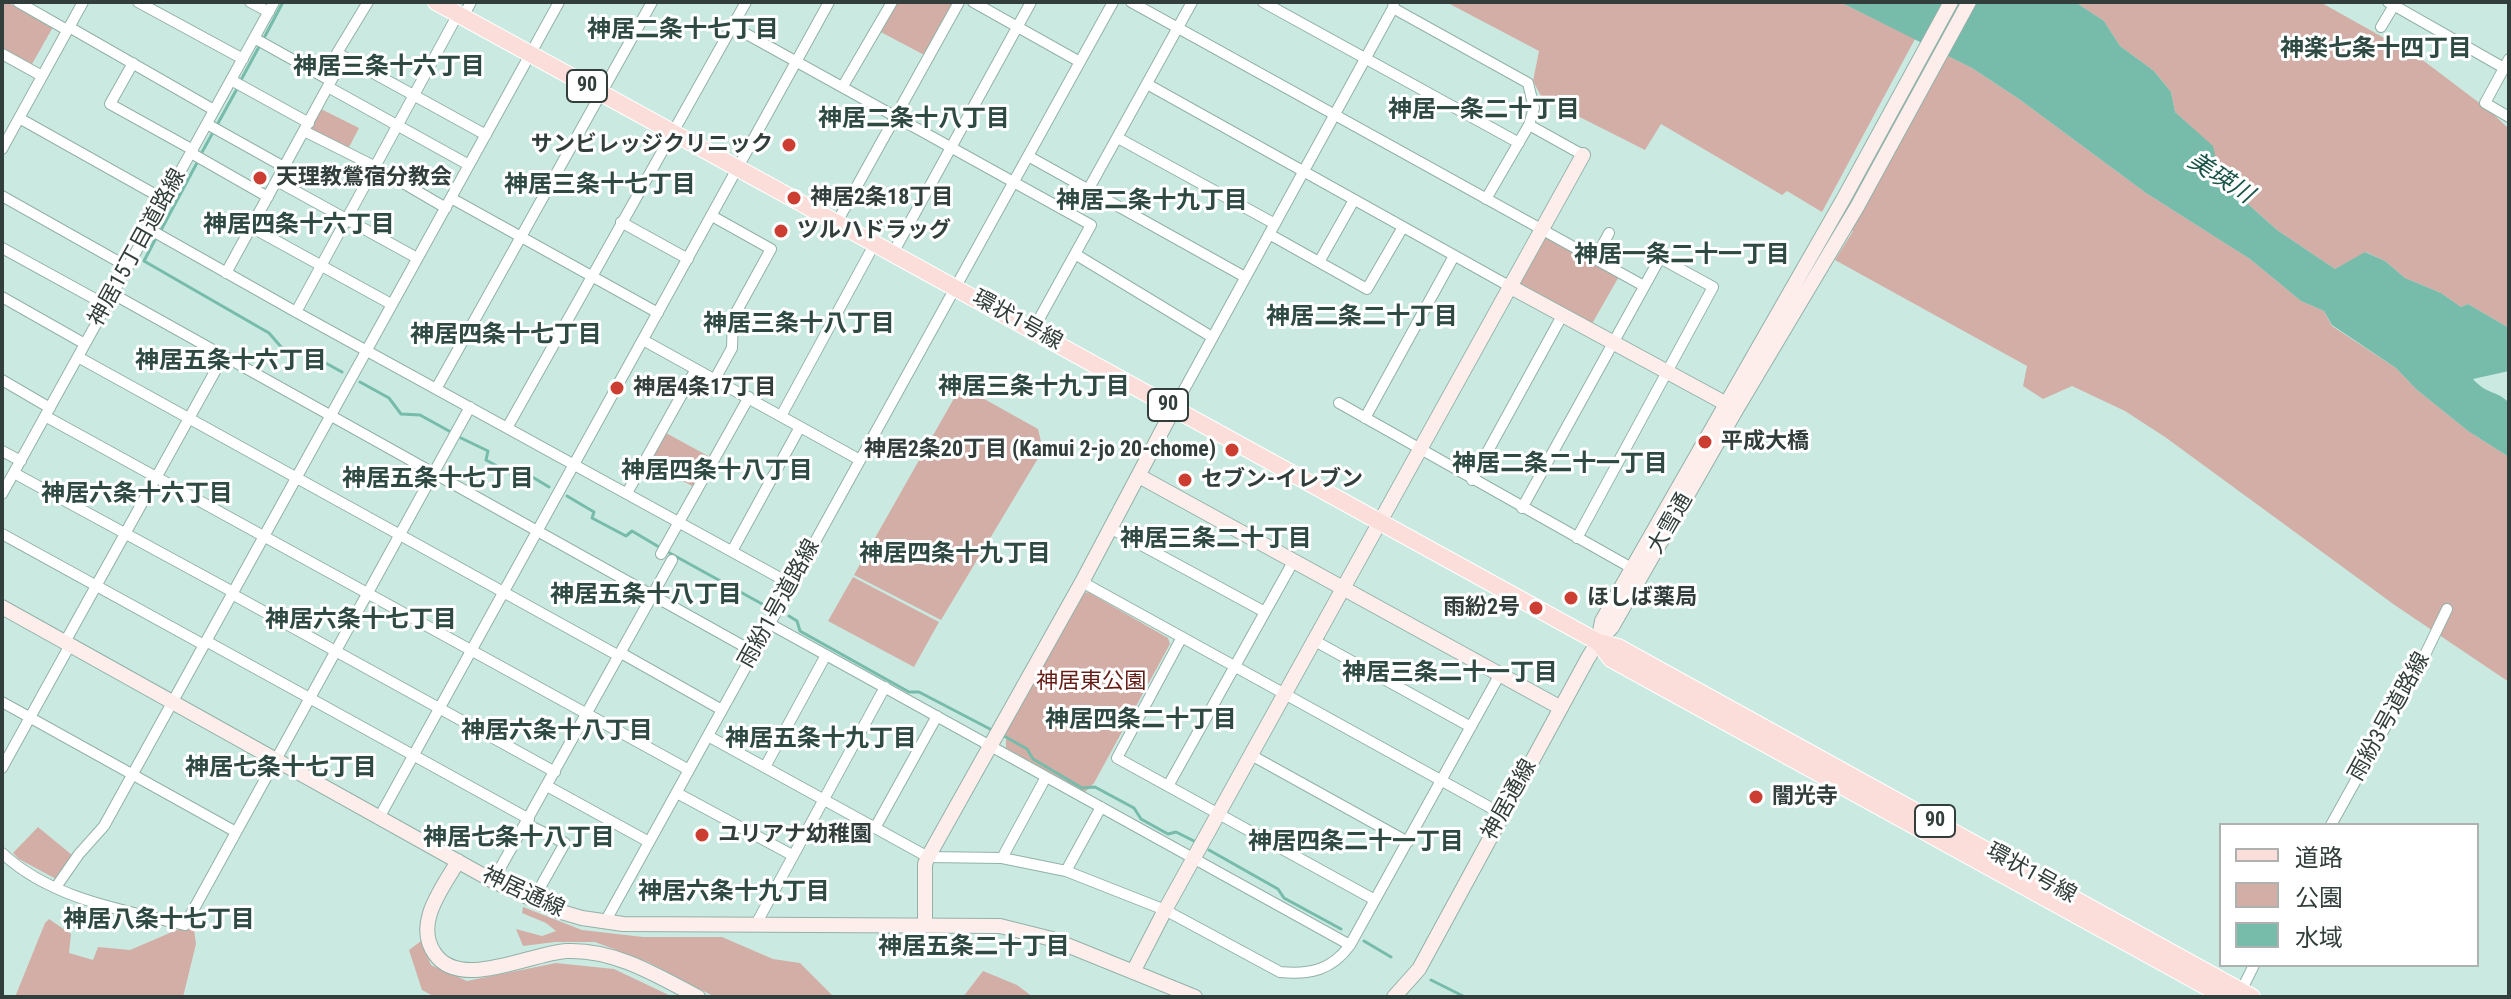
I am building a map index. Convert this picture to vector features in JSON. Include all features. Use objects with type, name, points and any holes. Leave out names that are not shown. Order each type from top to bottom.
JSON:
[{"type":"main road","name":"環状1号線","points":[[436,2],[464,11],[530,54],[601,94],[739,167],[1598,642],[1618,647],[1742,714],[2239,995]]},
{"type":"street","points":[[18,2],[214,110]]},
{"type":"street","points":[[2,149],[83,2]]},
{"type":"street","points":[[138,2],[243,59]]},
{"type":"street","points":[[250,2],[272,7]]},
{"type":"street","points":[[368,2],[337,53],[486,135]]},
{"type":"street","points":[[56,887],[104,826],[559,2]]},
{"type":"street","points":[[436,389],[652,2]]},
{"type":"street","points":[[507,428],[746,2]]},
{"type":"street","points":[[380,816],[829,2]]},
{"type":"street","points":[[843,86],[892,2]]},
{"type":"street","points":[[837,222],[959,2]]},
{"type":"street","points":[[973,2],[1080,62]]},
{"type":"street","points":[[893,253],[1031,2]]},
{"type":"street","name":"雨紛1号道路線","points":[[605,922],[1113,2]]},
{"type":"street","points":[[1131,2],[1644,286]]},
{"type":"street","points":[[1088,190],[1192,2]]},
{"type":"street","points":[[1263,2],[1519,143]]},
{"type":"street","name":"大雪通","points":[[1598,642],[1612,627],[1637,571],[1731,407],[1951,2]]},
{"type":"street","name":"大雪通","points":[[1731,407],[1857,207],[1969,2]]},
{"type":"street","points":[[2381,27],[2393,3],[2506,64],[2485,103],[2509,117]]},
{"type":"street","points":[[925,925],[925,864],[928,857],[1082,582],[1394,5],[1528,83],[1534,108],[1529,125],[1486,199]]},
{"type":"street","name":"神居15丁目道路線","points":[[2,494],[272,7]]},
{"type":"street","points":[[296,312],[413,95],[464,11]]},
{"type":"street","points":[[732,26],[1091,225],[1033,330]]},
{"type":"street","points":[[254,38],[469,165]]},
{"type":"street","points":[[2,54],[42,76]]},
{"type":"street","points":[[226,273],[344,57]]},
{"type":"street","points":[[133,63],[110,104],[268,197]]},
{"type":"street","points":[[231,80],[374,166],[520,237],[658,313]]},
{"type":"street","points":[[1147,84],[1731,407]]},
{"type":"street","points":[[19,118],[165,200]]},
{"type":"street","points":[[207,124],[284,167]]},
{"type":"street","points":[[1133,972],[1583,155],[1529,125]]},
{"type":"street","points":[[1118,138],[1367,289],[1403,227]]},
{"type":"street","points":[[1028,156],[1245,277]]},
{"type":"street","points":[[277,181],[417,258]]},
{"type":"street","points":[[2,196],[128,267]]},
{"type":"street","points":[[1319,262],[1354,200]]},
{"type":"street","points":[[712,216],[771,249],[733,318],[732,348],[715,379]]},
{"type":"street","points":[[621,222],[688,259]]},
{"type":"street","points":[[251,227],[391,304]]},
{"type":"street","points":[[149,229],[791,584]]},
{"type":"street","points":[[1595,259],[1609,233]]},
{"type":"street","points":[[781,416],[875,243]]},
{"type":"street","points":[[2,248],[106,305]]},
{"type":"street","points":[[1075,254],[1212,337]]},
{"type":"street","points":[[1365,418],[1454,256]]},
{"type":"street","points":[[1522,508],[1660,258],[1713,287],[1577,538]]},
{"type":"street","points":[[113,294],[754,652]]},
{"type":"street","points":[[2,297],[85,344]]},
{"type":"street","points":[[1472,480],[1563,314]]},
{"type":"street","points":[[643,340],[860,460]]},
{"type":"street","points":[[78,357],[722,710]]},
{"type":"street","points":[[2,768],[96,586],[223,357]]},
{"type":"street","points":[[627,493],[696,369]]},
{"type":"street","points":[[2,380],[48,412],[157,476],[689,770]]},
{"type":"street","points":[[493,881],[653,595],[679,523],[749,397]]},
{"type":"street","points":[[1339,403],[1637,571]]},
{"type":"street","points":[[2,853],[13,863],[56,887],[93,903],[185,925],[470,407]]},
{"type":"street","points":[[732,551],[800,427]]},
{"type":"street","points":[[2,451],[21,461]]},
{"type":"street","points":[[14,473],[555,772]]},
{"type":"street","points":[[1139,476],[1561,708]]},
{"type":"street","points":[[1110,528],[1263,611]]},
{"type":"street","points":[[2,534],[414,755],[565,843],[533,900]]},
{"type":"street","points":[[1168,786],[1293,562]]},
{"type":"street","points":[[1082,582],[1502,814]]},
{"type":"street","name":"神居通線","points":[[2,607],[493,881],[558,911],[605,922],[643,926],[1000,926],[1052,939],[1195,997]]},
{"type":"street","name":"雨紛3号道路線","points":[[2332,823],[2422,661],[2447,609]]},
{"type":"street","points":[[770,624],[1350,945]]},
{"type":"street","points":[[1182,637],[1117,758],[1375,900]]},
{"type":"street","points":[[1315,641],[1471,727]]},
{"type":"street","name":"神居通線","points":[[1394,997],[1419,969],[1598,642]]},
{"type":"street","points":[[765,767],[826,655]]},
{"type":"street","points":[[708,736],[928,857],[1002,858],[1066,871],[1165,910],[1280,972],[1315,972],[1340,958],[1350,945],[1500,674]]},
{"type":"street","points":[[755,926],[885,687]]},
{"type":"street","points":[[2,702],[236,832]]},
{"type":"street","points":[[875,828],[937,716]]},
{"type":"street","points":[[1251,755],[1408,842]]},
{"type":"street","points":[[1002,858],[1046,777]]},
{"type":"street","points":[[547,786],[649,842]]},
{"type":"street","points":[[677,793],[792,855]]},
{"type":"street","points":[[1066,871],[1101,807]]},
{"type":"street","points":[[458,861],[426,924],[430,946],[443,964],[455,970],[475,971],[567,951],[587,953],[622,960],[698,997]]},
{"type":"street","points":[[2239,995],[2253,967]]},
{"type":"green space","points":[[2,2],[53,27],[32,64],[2,48]]},
{"type":"green space","points":[[892,2],[959,2],[928,57],[877,30]]},
{"type":"green space","points":[[1446,2],[1840,2],[1915,39],[1822,212],[1787,191],[1782,195],[1661,124],[1645,150],[1542,98],[1533,81],[1539,51]]},
{"type":"green space","points":[[2075,2],[2320,2],[2420,58],[2509,129],[2509,328],[2468,304],[2461,307],[2441,293],[2405,278],[2385,261],[2366,252],[2335,269],[2277,230],[2221,180],[2212,146],[2175,112],[2171,92],[2154,71],[2120,46],[2104,21]]},
{"type":"green space","points":[[1932,48],[1972,68],[2019,99],[2146,193],[2250,259],[2301,301],[2324,311],[2332,326],[2396,368],[2416,389],[2468,431],[2509,457],[2509,682],[2396,606],[2125,411],[2072,386],[2043,399],[2023,386],[2027,366],[1835,260],[1853,231],[1837,221]]},
{"type":"green space","points":[[317,107],[359,128],[347,151],[306,130]]},
{"type":"green space","points":[[1542,230],[1621,273],[1589,329],[1509,286]]},
{"type":"green space","points":[[961,386],[1038,429],[1043,450],[941,620],[854,575]]},
{"type":"green space","points":[[666,433],[710,457],[694,487],[649,463]]},
{"type":"green space","points":[[853,577],[939,622],[914,667],[828,621]]},
{"type":"green space","name":"神居東公園","points":[[1088,592],[1168,638],[1170,644],[1094,783],[1085,792],[1006,748],[1006,733],[1082,594]]},
{"type":"green space","points":[[38,827],[72,855],[56,879],[13,853]]},
{"type":"green space","points":[[523,907],[582,930],[643,937],[722,937],[773,959],[800,963],[834,997],[715,997],[648,962],[595,942],[523,946],[516,929],[542,936],[556,931],[522,913]]},
{"type":"green space","points":[[49,919],[71,934],[69,953],[93,960],[98,947],[130,950],[193,923],[196,944],[183,997],[15,997]]},
{"type":"green space","points":[[421,941],[431,965],[467,981],[556,963],[614,969],[673,997],[435,997],[422,990],[409,950]]},
{"type":"green space","points":[[983,971],[1017,985],[1033,997],[963,997]]},
{"type":"water","name":"美瑛川","points":[[1840,2],[2075,2],[2104,21],[2120,46],[2154,71],[2171,92],[2175,112],[2213,146],[2221,180],[2277,230],[2335,269],[2365,252],[2385,261],[2405,278],[2441,293],[2461,307],[2468,304],[2509,328],[2509,371],[2473,379],[2509,403],[2509,457],[2468,431],[2416,389],[2396,368],[2332,325],[2324,311],[2301,301],[2250,259],[2146,193],[2019,99],[1972,68]]},
{"type":"waterway","points":[[264,38],[283,2]]},
{"type":"waterway","points":[[241,80],[260,45]]},
{"type":"waterway","points":[[201,154],[238,87]]},
{"type":"waterway","points":[[160,232],[198,161]]},
{"type":"waterway","points":[[156,238],[144,261],[269,333],[282,348],[302,350],[342,372]]},
{"type":"waterway","points":[[360,382],[389,398],[401,414],[420,415],[449,431]]},
{"type":"waterway","points":[[461,438],[488,451],[486,460],[519,478],[524,472],[549,487]]},
{"type":"waterway","points":[[567,496],[594,512],[592,518],[626,536],[632,531],[659,547]]},
{"type":"waterway","points":[[666,551],[764,605]]},
{"type":"waterway","points":[[789,616],[797,621],[800,631],[909,692],[919,692],[990,729]]},
{"type":"waterway","points":[[1004,736],[1027,749],[1033,759],[1082,788],[1095,787],[1134,808],[1141,819],[1168,834],[1176,832],[1194,841]]},
{"type":"waterway","points":[[1209,850],[1278,889],[1284,898],[1341,929]]},
{"type":"waterway","points":[[1364,941],[1391,957]]},
{"type":"waterway","points":[[1431,980],[1465,997]]},
{"type":"place","name":"サンビレッジクリニック","points":[[789,145]]},
{"type":"place","name":"天理教鶯宿分教会","points":[[260,178]]},
{"type":"place","name":"神居2条18丁目","points":[[794,198]]},
{"type":"place","name":"ツルハドラッグ","points":[[781,231]]},
{"type":"place","name":"神居4条17丁目","points":[[617,388]]},
{"type":"place","name":"平成大橋","points":[[1705,442]]},
{"type":"place","name":"神居2条20丁目 (Kamui 2-jo 20-chome)","points":[[1232,450]]},
{"type":"place","name":"セブン-イレブン","points":[[1185,480]]},
{"type":"place","name":"ほしば薬局","points":[[1571,598]]},
{"type":"place","name":"雨紛2号","points":[[1536,608]]},
{"type":"place","name":"闇光寺","points":[[1756,797]]},
{"type":"place","name":"ユリアナ幼稚園","points":[[702,835]]},
{"type":"district","name":"神居二条十七丁目","points":[[683,31]]},
{"type":"district","name":"神楽七条十四丁目","points":[[2376,50]]},
{"type":"district","name":"神居三条十六丁目","points":[[389,68]]},
{"type":"district","name":"神居一条二十丁目","points":[[1484,111]]},
{"type":"district","name":"神居二条十八丁目","points":[[914,120]]},
{"type":"district","name":"神居三条十七丁目","points":[[600,186]]},
{"type":"district","name":"神居二条十九丁目","points":[[1152,202]]},
{"type":"district","name":"神居四条十六丁目","points":[[299,226]]},
{"type":"district","name":"神居一条二十一丁目","points":[[1682,256]]},
{"type":"district","name":"神居二条二十丁目","points":[[1362,318]]},
{"type":"district","name":"神居三条十八丁目","points":[[799,325]]},
{"type":"district","name":"神居四条十七丁目","points":[[506,336]]},
{"type":"district","name":"神居五条十六丁目","points":[[231,362]]},
{"type":"district","name":"神居三条十九丁目","points":[[1034,388]]},
{"type":"district","name":"神居二条二十一丁目","points":[[1560,465]]},
{"type":"district","name":"神居四条十八丁目","points":[[717,472]]},
{"type":"district","name":"神居五条十七丁目","points":[[438,480]]},
{"type":"district","name":"神居六条十六丁目","points":[[137,495]]},
{"type":"district","name":"神居三条二十丁目","points":[[1216,540]]},
{"type":"district","name":"神居四条十九丁目","points":[[955,555]]},
{"type":"district","name":"神居五条十八丁目","points":[[646,596]]},
{"type":"district","name":"神居六条十七丁目","points":[[361,621]]},
{"type":"district","name":"神居三条二十一丁目","points":[[1450,674]]},
{"type":"district","name":"神居四条二十丁目","points":[[1141,721]]},
{"type":"district","name":"神居六条十八丁目","points":[[557,732]]},
{"type":"district","name":"神居五条十九丁目","points":[[821,740]]},
{"type":"district","name":"神居七条十七丁目","points":[[281,769]]},
{"type":"district","name":"神居七条十八丁目","points":[[519,839]]},
{"type":"district","name":"神居四条二十一丁目","points":[[1356,843]]},
{"type":"district","name":"神居六条十九丁目","points":[[734,893]]},
{"type":"district","name":"神居八条十七丁目","points":[[159,921]]},
{"type":"district","name":"神居五条二十丁目","points":[[974,948]]}]
